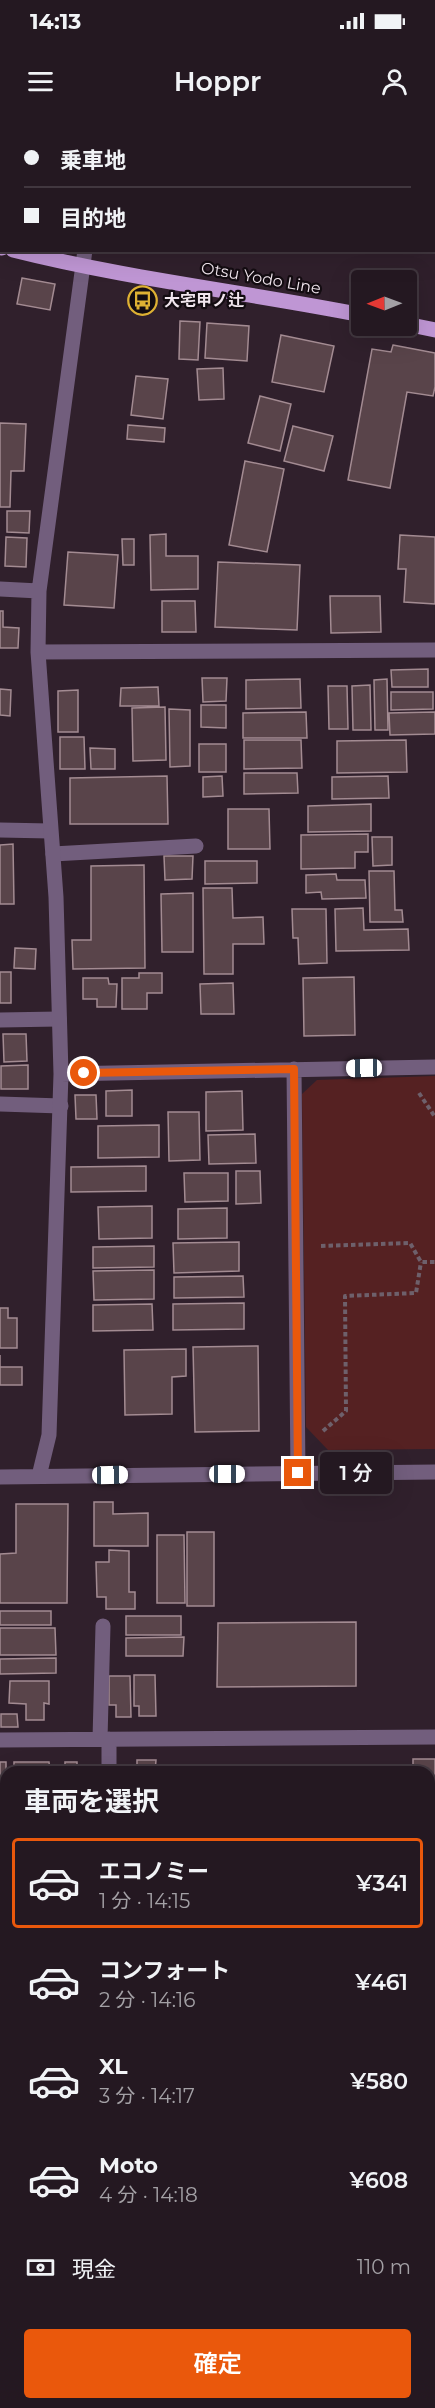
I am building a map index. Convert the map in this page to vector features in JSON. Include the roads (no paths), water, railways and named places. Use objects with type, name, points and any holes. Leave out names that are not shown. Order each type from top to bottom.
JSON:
[{"type":"main road","name":"Otsu Yodo Line","points":[[21,252],[81,267],[282,299],[351,313]]},
{"type":"main road","points":[[417,326],[435,330]]},
{"type":"street","points":[[39,1476],[49,1435],[61,1074],[52,854],[38,652],[39,591],[85,252]]},
{"type":"street","points":[[0,589],[39,591]]},
{"type":"street","points":[[38,652],[435,650]]},
{"type":"street","points":[[0,830],[50,831]]},
{"type":"street","points":[[52,854],[196,846]]},
{"type":"street","points":[[0,1020],[59,1019]]},
{"type":"street","points":[[61,1074],[435,1067]]},
{"type":"street","points":[[294,1069],[298,1473]]},
{"type":"street","points":[[0,1104],[61,1106]]},
{"type":"street","points":[[0,1477],[435,1472]]},
{"type":"street","points":[[103,1626],[105,1739],[108,1766]]},
{"type":"street","points":[[0,1740],[435,1737]]},
{"type":"place","name":"大宅甲ノ辻","points":[[143,300]]}]
